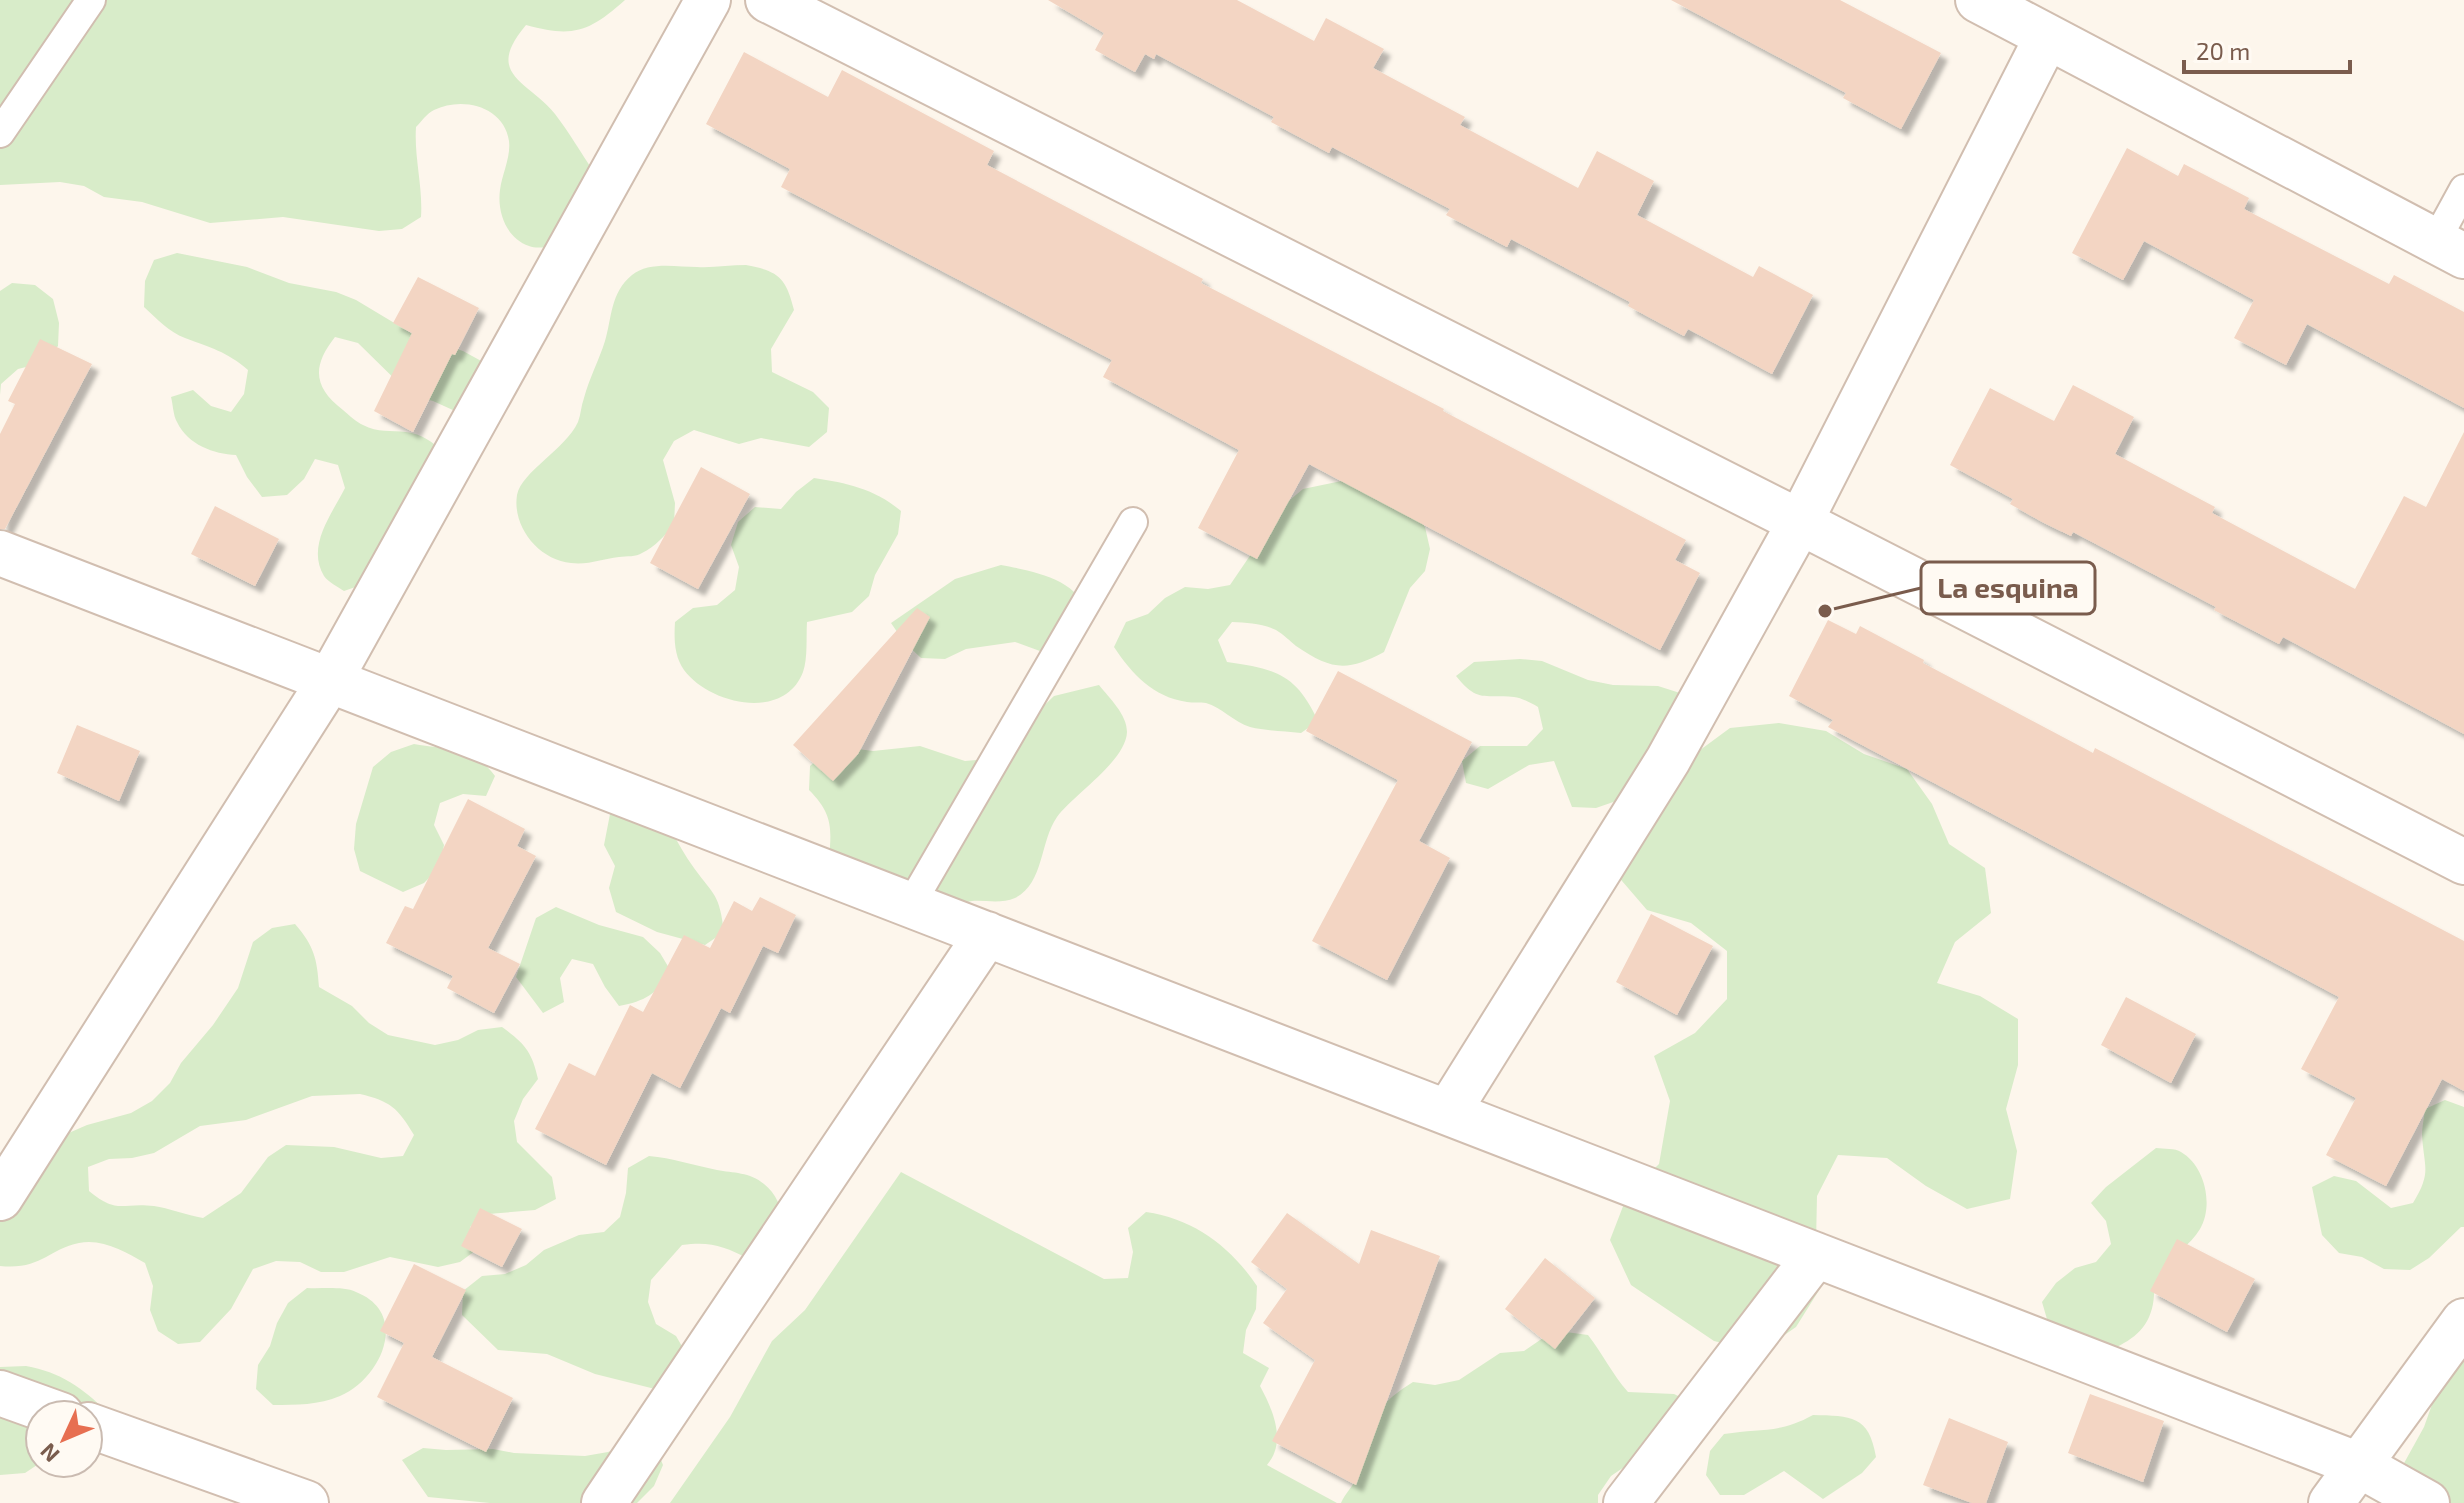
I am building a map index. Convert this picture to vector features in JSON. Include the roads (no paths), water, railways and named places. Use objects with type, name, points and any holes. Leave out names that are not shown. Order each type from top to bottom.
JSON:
[{"type":"street","points":[[0,1198],[330,680],[708,0]]},
{"type":"street","points":[[768,0],[2464,862]]},
{"type":"street","points":[[1978,0],[2450,249]]},
{"type":"street","points":[[1448,1112],[1668,760],[1800,522],[2047,37]]},
{"type":"street","points":[[0,553],[2359,1465],[2427,1503]]},
{"type":"street","points":[[604,1503],[987,934]]},
{"type":"street","points":[[1626,1503],[1816,1255]]},
{"type":"street","points":[[2331,1503],[2464,1321]]},
{"type":"street","points":[[0,1393],[24,1402]]},
{"type":"street","points":[[104,1431],[306,1503]]},
{"type":"lane","points":[[0,133],[91,0]]},
{"type":"lane","points":[[2450,249],[2464,189]]},
{"type":"lane","points":[[911,904],[1133,522]]},
{"type":"place","name":"La esquina","points":[[1825,611]]}]
